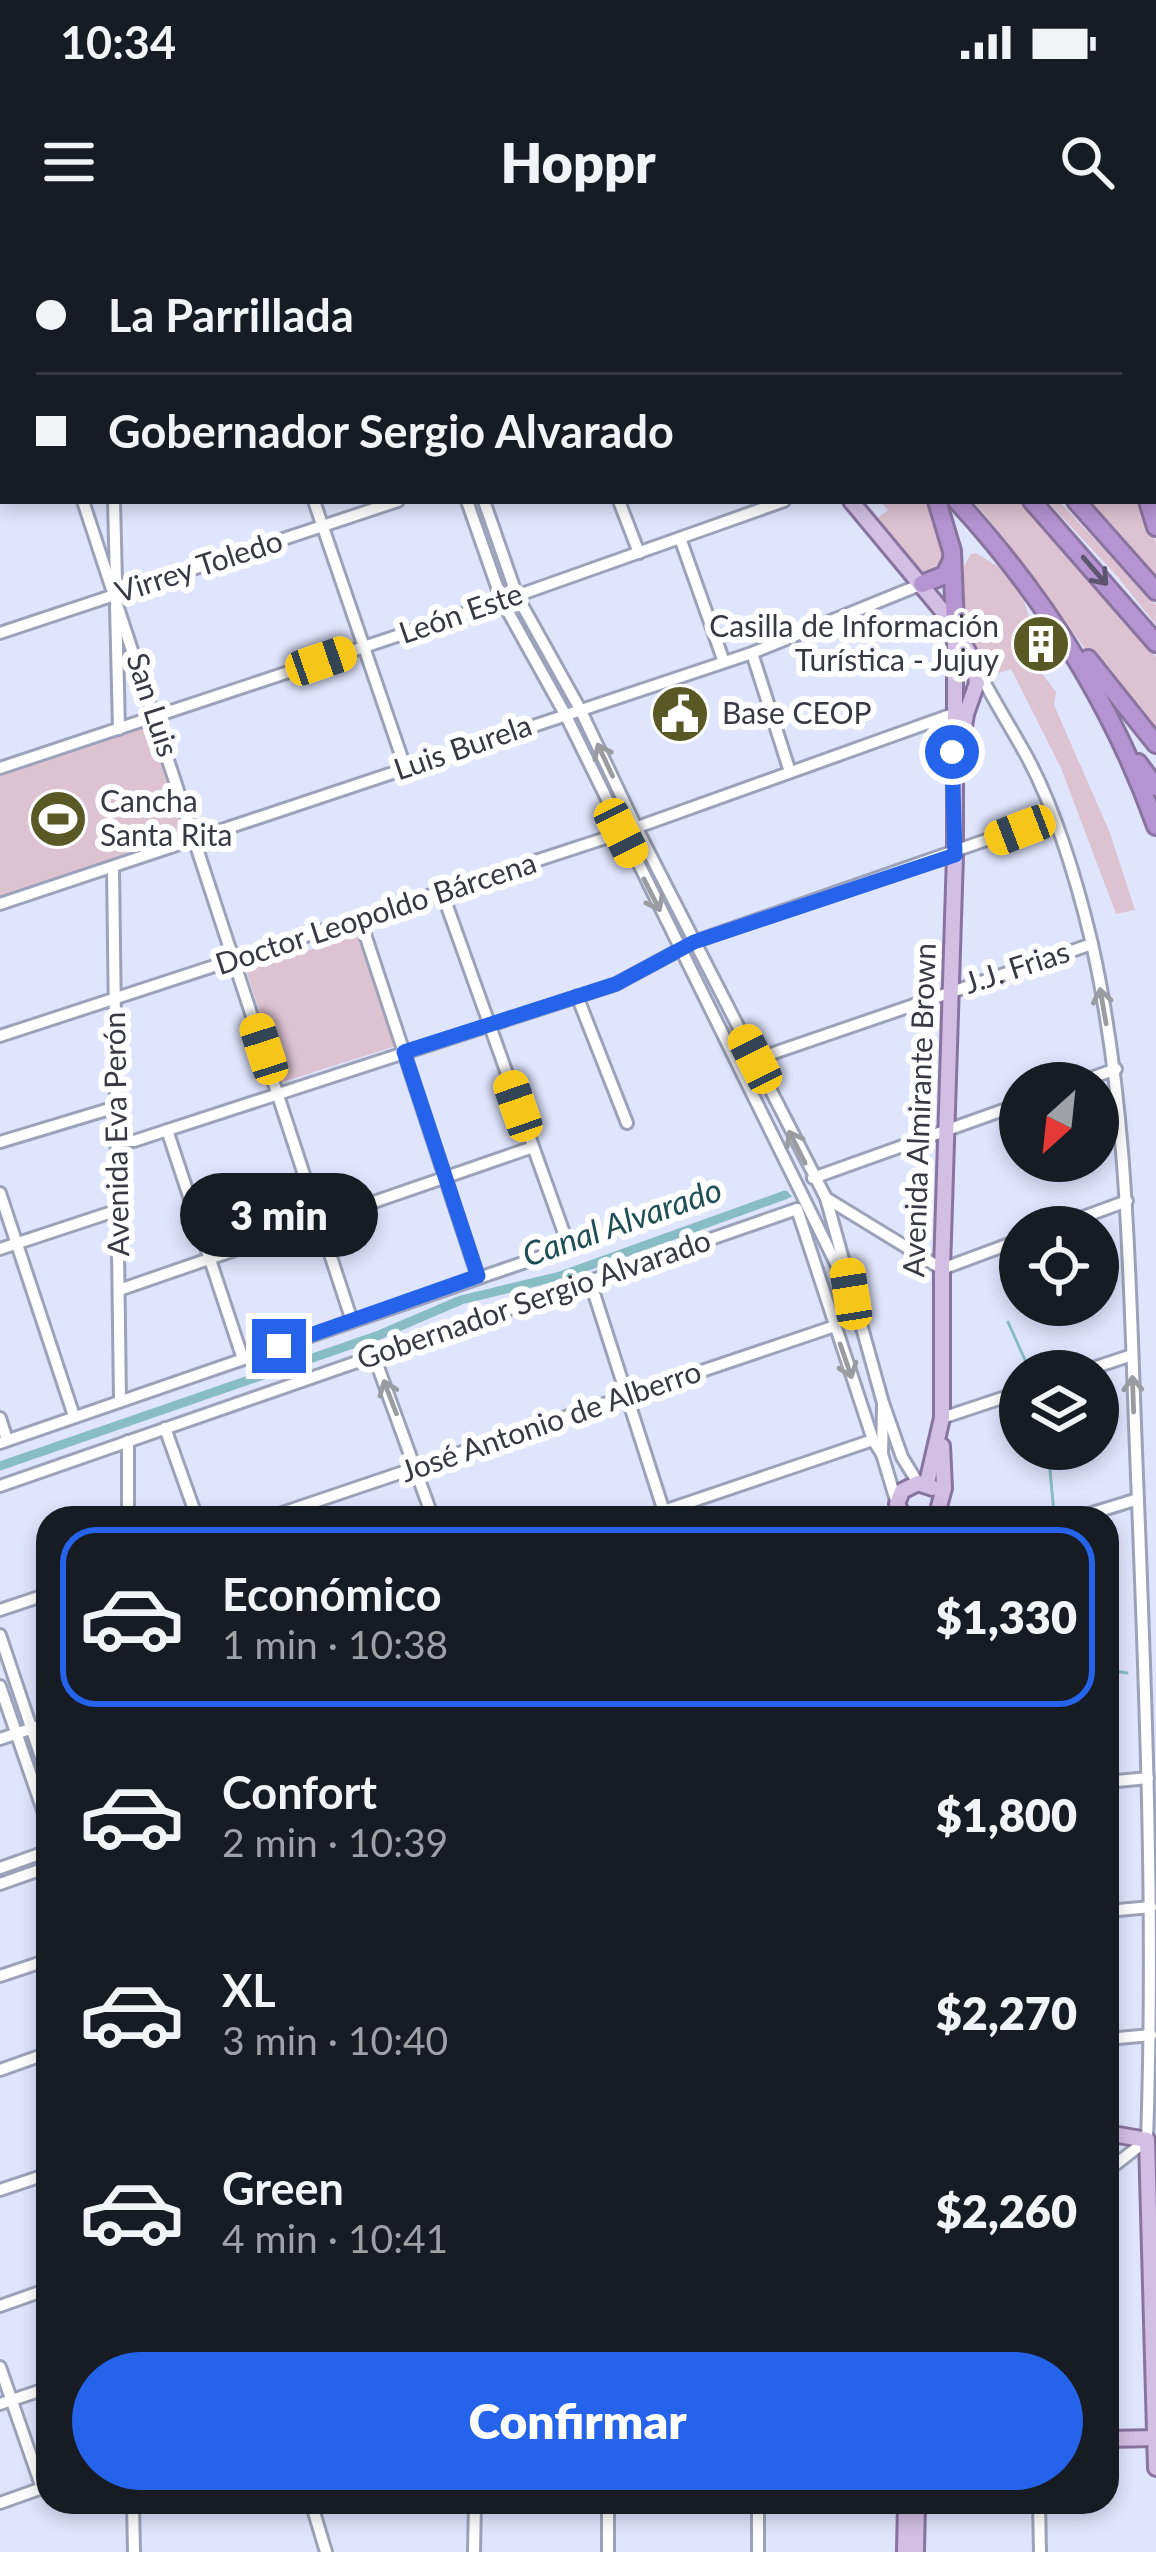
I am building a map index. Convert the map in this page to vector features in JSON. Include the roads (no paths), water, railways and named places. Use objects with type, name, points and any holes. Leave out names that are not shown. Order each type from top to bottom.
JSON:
[{"type":"highway","points":[[938,504],[952,560],[955,632]]},
{"type":"highway","points":[[960,504],[1156,744]]},
{"type":"highway","points":[[1035,504],[1156,643]]},
{"type":"highway","points":[[1079,504],[1156,591]]},
{"type":"highway","points":[[918,586],[945,575],[952,560]]},
{"type":"highway","points":[[1028,583],[1123,742],[1156,787]]},
{"type":"highway","points":[[1123,742],[1156,826]]},
{"type":"main road","points":[[842,504],[918,586]]},
{"type":"main road","points":[[853,504],[955,632],[975,669],[955,788]]},
{"type":"main road","points":[[955,632],[955,788]]},
{"type":"main road","points":[[953,684],[963,671],[975,669]]},
{"type":"main road","name":"Avenida Almirante Brown","points":[[941,1426],[955,788]]},
{"type":"main road","points":[[936,1506],[923,1483],[941,1426]]},
{"type":"main road","points":[[940,1506],[941,1426]]},
{"type":"main road","points":[[901,1506],[902,1491],[923,1483]]},
{"type":"main road","points":[[1119,2135],[1147,2140],[1156,2468]]},
{"type":"main road","points":[[1150,2186],[1156,2210]]},
{"type":"main road","points":[[1119,2439],[1155,2438]]},
{"type":"main road","points":[[905,2552],[906,2514]]},
{"type":"main road","points":[[916,2552],[917,2514]]},
{"type":"street","name":"San Luis","points":[[84,504],[352,1321]]},
{"type":"street","points":[[115,504],[118,729]]},
{"type":"street","points":[[315,504],[405,767]]},
{"type":"street","name":"Virrey Toledo","points":[[0,633],[389,504]]},
{"type":"street","points":[[468,504],[502,602],[565,714],[851,1294]]},
{"type":"street","points":[[485,504],[517,596],[580,709],[826,1198],[883,1403],[902,1457],[923,1483]]},
{"type":"street","points":[[621,504],[639,553]]},
{"type":"street","name":"León Este","points":[[0,768],[502,602],[776,504]]},
{"type":"street","points":[[680,538],[724,662]]},
{"type":"street","name":"Luis Burela","points":[[0,904],[752,653],[918,586]]},
{"type":"street","points":[[752,653],[790,772]]},
{"type":"street","points":[[975,669],[1027,757],[1052,818],[1092,944],[1115,1062]]},
{"type":"street","name":"Doctor Leopoldo Bárcena","points":[[0,1036],[621,833],[953,714]]},
{"type":"street","points":[[118,1140],[134,1141],[616,984],[694,942],[1052,818]]},
{"type":"street","name":"Avenida Eva Perón","points":[[112,868],[120,1401]]},
{"type":"street","points":[[119,1290],[533,1147],[442,892]]},
{"type":"street","points":[[360,919],[478,1276]]},
{"type":"street","name":"J.J. Frias","points":[[738,1064],[1092,944]]},
{"type":"street","points":[[578,995],[627,1123]]},
{"type":"street","points":[[1119,1105],[1127,1201],[1151,1907],[1147,2140],[1119,2162]]},
{"type":"street","points":[[0,1142],[116,1107]]},
{"type":"street","points":[[814,1178],[999,1111]]},
{"type":"street","points":[[167,1130],[243,1359]]},
{"type":"street","name":"Gobernador Sergio Alvarado","points":[[4,1441],[569,1247],[533,1147]]},
{"type":"street","points":[[0,1192],[74,1416]]},
{"type":"street","points":[[805,1197],[796,1210],[899,1506]]},
{"type":"street","points":[[826,1198],[942,1269],[999,1248]]},
{"type":"street","points":[[1113,1206],[1127,1201]]},
{"type":"street","points":[[0,1249],[118,1210]]},
{"type":"street","name":"Gobernador Sergio Alvarado","points":[[0,1486],[796,1210]]},
{"type":"street","points":[[590,1281],[662,1506]]},
{"type":"street","name":"José Antonio de Alberro","points":[[303,1506],[835,1326]]},
{"type":"street","points":[[1119,1359],[1132,1355]]},
{"type":"street","points":[[374,1356],[429,1506]]},
{"type":"street","points":[[941,1426],[999,1401]]},
{"type":"street","points":[[882,1454],[883,1403]]},
{"type":"street","points":[[0,1418],[4,1441]]},
{"type":"street","points":[[165,1428],[193,1506]]},
{"type":"street","points":[[687,1506],[873,1440]]},
{"type":"street","points":[[128,1441],[128,1506]]},
{"type":"street","points":[[1115,1506],[1138,1499]]},
{"type":"street","points":[[0,1610],[36,1598]]},
{"type":"street","points":[[0,1635],[36,1741]]},
{"type":"street","points":[[0,1686],[36,1791]]},
{"type":"street","points":[[0,1739],[36,1728]]},
{"type":"street","points":[[1119,1781],[1148,1778]]},
{"type":"street","points":[[0,1868],[36,1855]]},
{"type":"street","points":[[0,1884],[36,1871]]},
{"type":"street","points":[[1119,1910],[1151,1907]]},
{"type":"street","points":[[0,1976],[36,1964]]},
{"type":"street","points":[[1119,2038],[1151,2035]]},
{"type":"street","points":[[0,2070],[36,2057]]},
{"type":"street","points":[[0,2190],[36,2178]]},
{"type":"street","points":[[0,2306],[36,2293]]},
{"type":"street","points":[[0,2367],[6,2402],[36,2467]]},
{"type":"street","points":[[6,2402],[36,2392]]},
{"type":"street","points":[[0,2503],[36,2490]]},
{"type":"street","points":[[133,2514],[134,2552]]},
{"type":"street","points":[[315,2514],[326,2552]]},
{"type":"street","points":[[474,2552],[475,2514]]},
{"type":"street","points":[[608,2514],[608,2552]]},
{"type":"street","points":[[758,2514],[758,2552]]},
{"type":"street","points":[[1040,2514],[1040,2552]]},
{"type":"waterway","name":"Canal Alvarado","points":[[785,1195],[790,1196]]},
{"type":"waterway","name":"Canal Alvarado","points":[[0,1466],[379,1335],[461,1300],[560,1276],[785,1195]]},
{"type":"waterway","points":[[1010,1326],[1021,1350]]},
{"type":"waterway","points":[[1050,1470],[1053,1506]]},
{"type":"waterway","points":[[1119,1672],[1127,1673]]},
{"type":"place","name":"Casilla de Información Turística - Jujuy","points":[[1041,644]]},
{"type":"place","name":"Base CEOP","points":[[680,714]]},
{"type":"place","name":"Cancha Santa Rita","points":[[58,819]]}]
